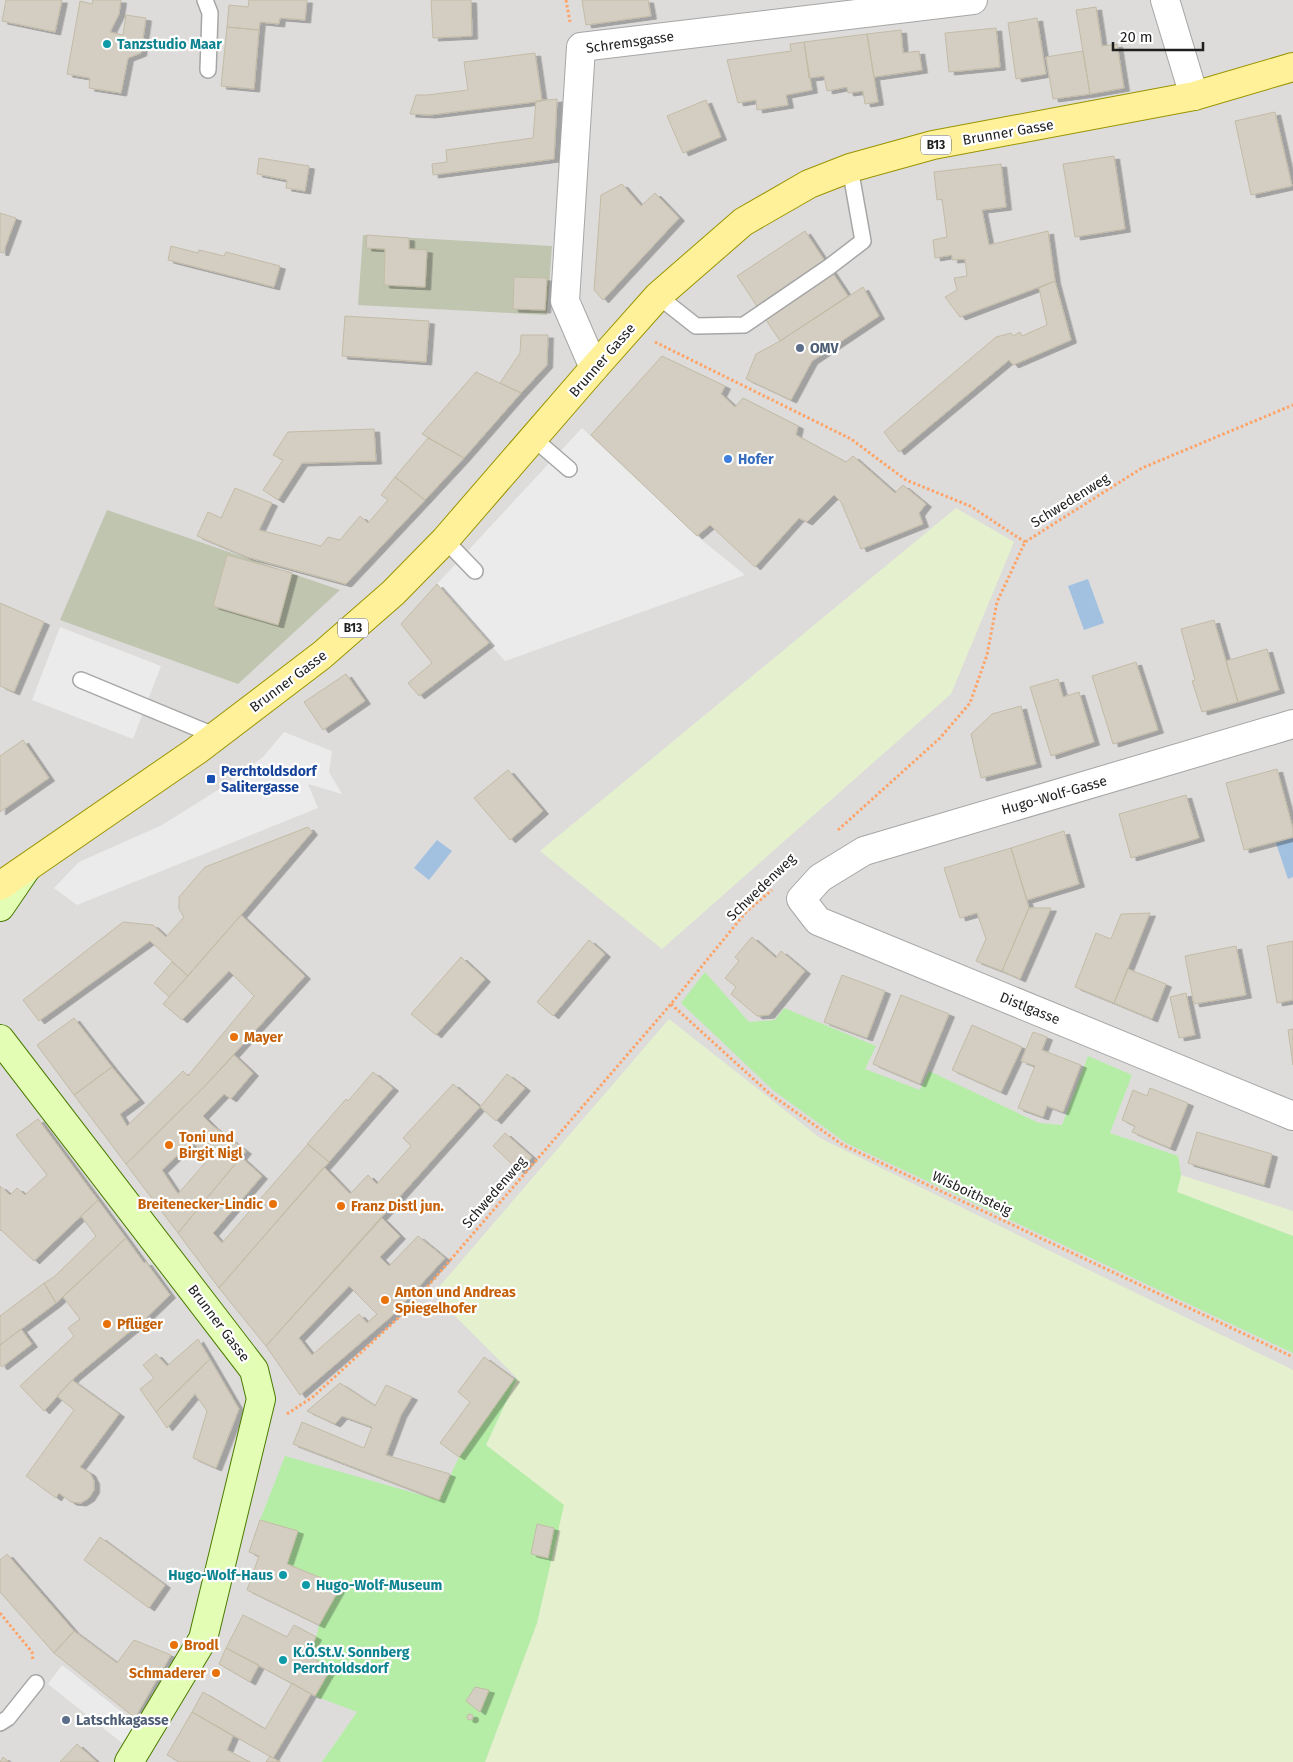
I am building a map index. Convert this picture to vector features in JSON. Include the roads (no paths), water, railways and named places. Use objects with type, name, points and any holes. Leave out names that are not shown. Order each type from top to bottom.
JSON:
[{"type":"main road","name":"Brunner Gasse","points":[[0,886],[216,736],[329,649],[394,593],[445,540],[658,296],[743,222],[810,184],[850,168],[933,145],[1194,96],[1293,67]]},
{"type":"main road","name":"Brunner Gasse","points":[[0,907],[26,869]]},
{"type":"main road","name":"Brunner Gasse","points":[[0,1039],[254,1370],[261,1398],[203,1639],[129,1762]]},
{"type":"street","name":"Schremsgasse","points":[[594,368],[565,301],[581,47],[973,0]]},
{"type":"street","points":[[1165,0],[1194,96]]},
{"type":"street","name":"Hugo-Wolf-Gasse","points":[[820,878],[864,851],[1293,724]]},
{"type":"street","name":"Distlgasse","points":[[820,878],[801,900],[818,921],[1293,1116]]},
{"type":"lane","points":[[205,0],[210,13],[208,70]]},
{"type":"lane","points":[[658,296],[696,326],[744,325],[829,267],[862,241],[850,168]]},
{"type":"lane","points":[[533,438],[569,469]]},
{"type":"lane","points":[[445,540],[475,571]]},
{"type":"lane","points":[[81,680],[216,736]]},
{"type":"lane","points":[[0,1724],[8,1718],[36,1684]]},
{"type":"water","points":[[1088,579],[1104,623],[1084,630],[1068,586]]},
{"type":"water","points":[[1293,838],[1293,877],[1288,879],[1276,843]]},
{"type":"water","points":[[437,840],[452,851],[429,880],[414,868]]},
{"type":"place","name":"Tanzstudio Maar","points":[[107,44]]},
{"type":"place","name":"OMV","points":[[800,348]]},
{"type":"place","name":"Hofer","points":[[728,459]]},
{"type":"place","name":"Perchtoldsdorf Salitergasse","points":[[211,779]]},
{"type":"place","name":"Mayer","points":[[234,1037]]},
{"type":"place","name":"Toni und Birgit Nigl","points":[[169,1145]]},
{"type":"place","name":"Breitenecker-Lindic","points":[[273,1204]]},
{"type":"place","name":"Franz Distl jun.","points":[[341,1206]]},
{"type":"place","name":"Anton und Andreas Spiegelhofer","points":[[385,1300]]},
{"type":"place","name":"Pflüger","points":[[107,1324]]},
{"type":"place","name":"Hugo-Wolf-Haus","points":[[283,1575]]},
{"type":"place","name":"Hugo-Wolf-Museum","points":[[306,1585]]},
{"type":"place","name":"Brodl","points":[[174,1645]]},
{"type":"place","name":"K.Ö.St.V. Sonnberg Perchtoldsdorf","points":[[283,1660]]},
{"type":"place","name":"Schmaderer","points":[[216,1673]]},
{"type":"place","name":"Latschkagasse","points":[[66,1720]]}]
